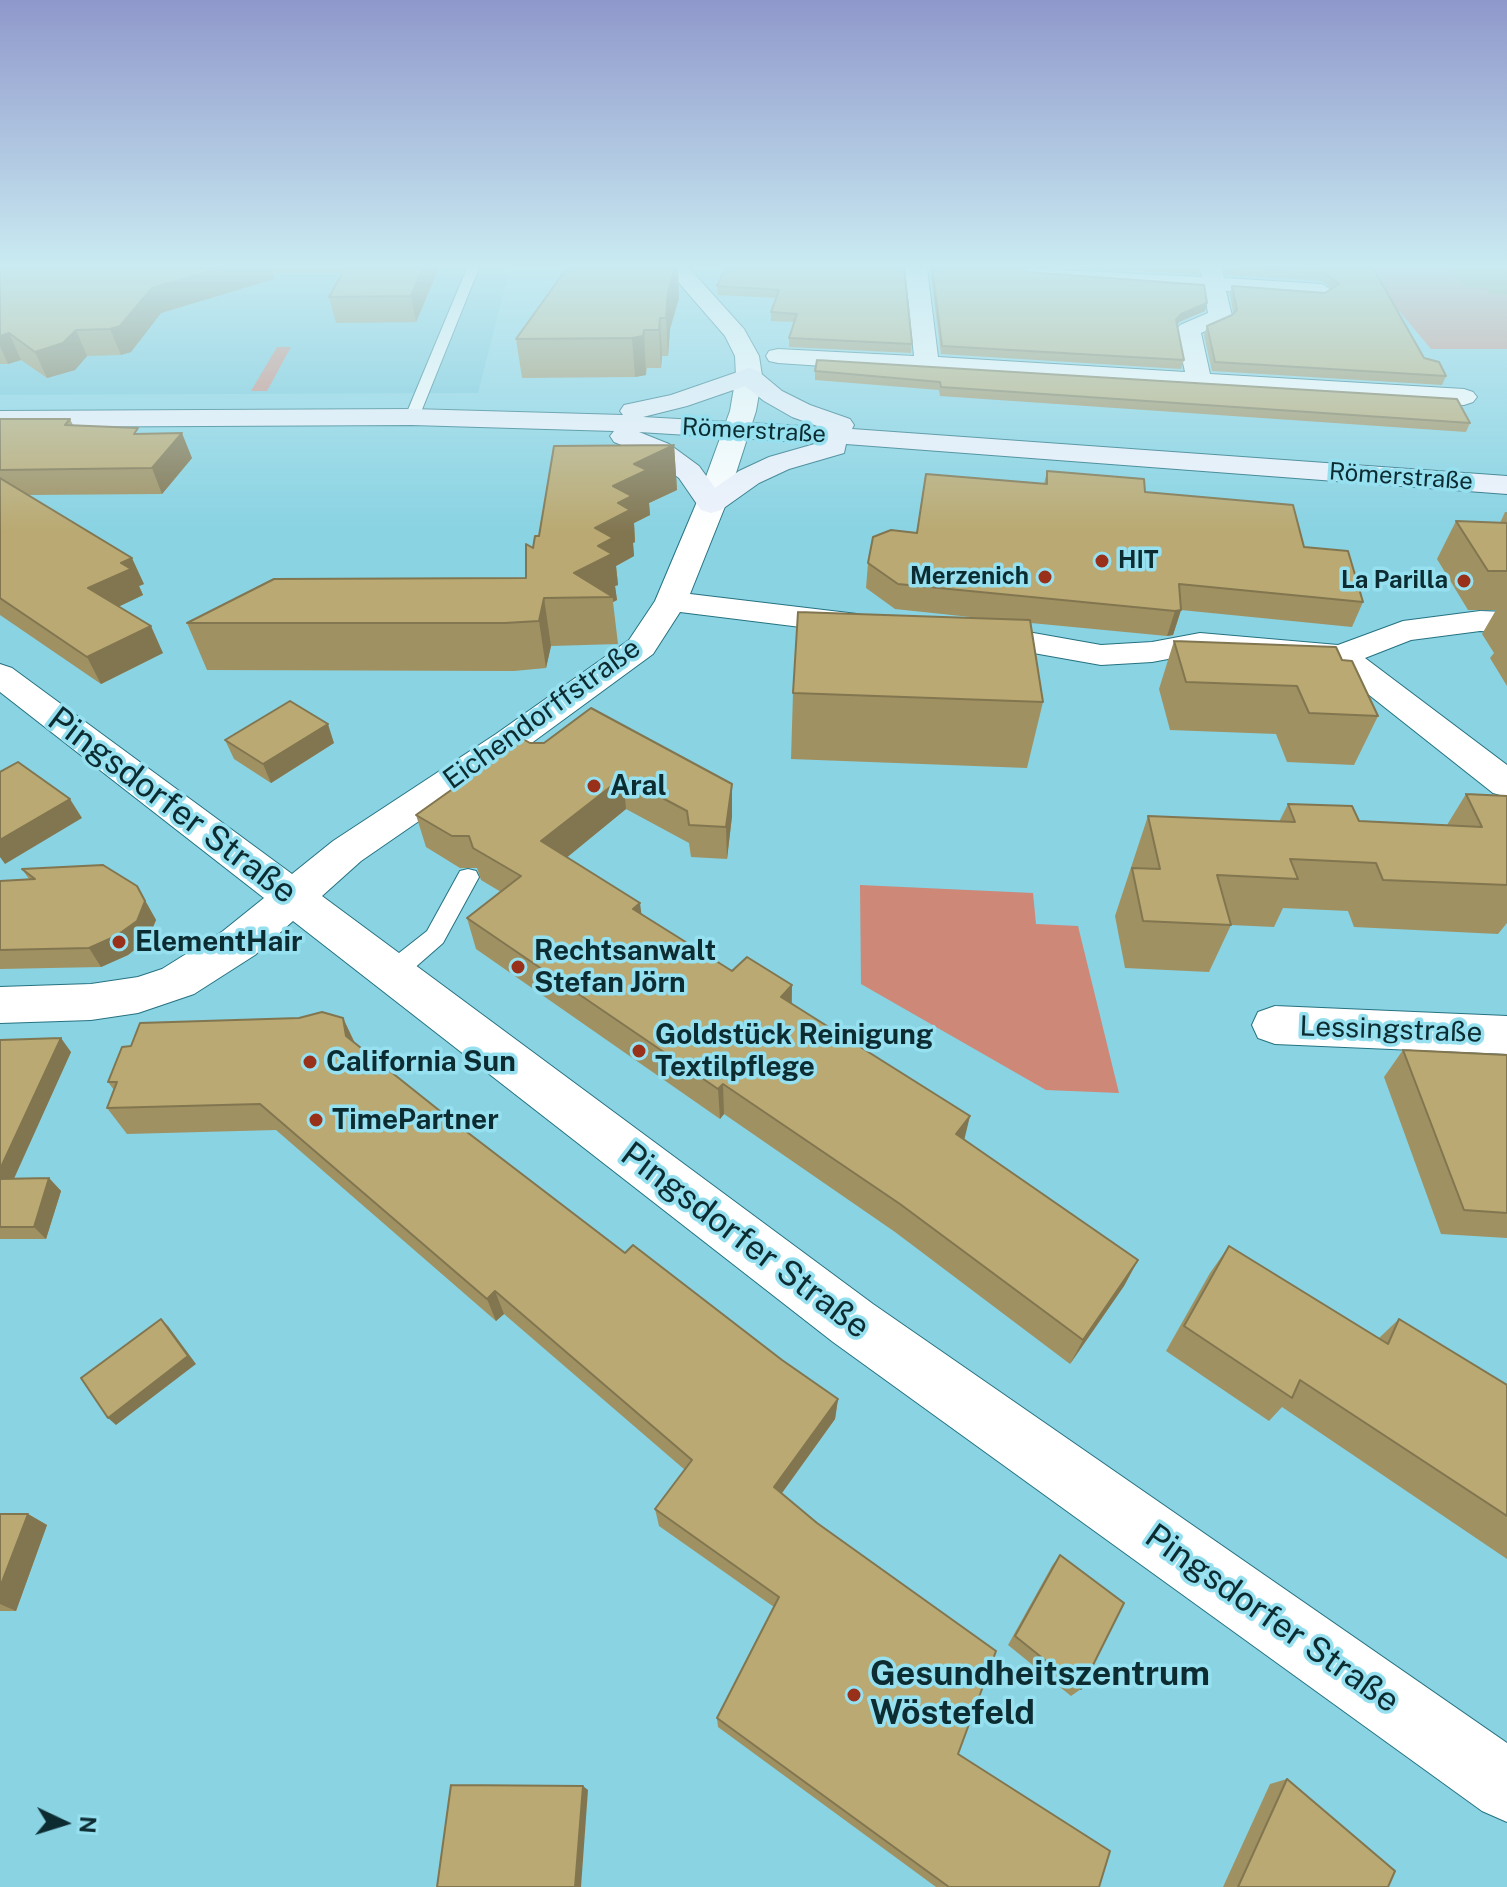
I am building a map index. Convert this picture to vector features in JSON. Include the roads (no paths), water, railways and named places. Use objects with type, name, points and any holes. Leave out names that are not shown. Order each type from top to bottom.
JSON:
[{"type":"main road","points":[[580,421],[678,401],[749,376],[773,396],[801,411],[892,439]]},
{"type":"main road","name":"Römerstraße","points":[[0,419],[412,417],[580,421],[892,439],[1507,485]]},
{"type":"main road","points":[[580,421],[659,450],[689,472],[711,504],[749,477],[779,463],[832,447],[892,439]]},
{"type":"street","points":[[747,356],[749,376]]},
{"type":"street","points":[[779,356],[1464,397]]},
{"type":"street","points":[[926,356],[927,364]]},
{"type":"street","points":[[1194,356],[1200,383]]},
{"type":"street","name":"Eichendorffstraße","points":[[0,1005],[106,1000],[138,995],[178,982],[220,957],[347,851],[520,749],[641,647],[671,601],[711,504],[746,403],[749,376]]},
{"type":"street","points":[[671,601],[896,627]]},
{"type":"street","points":[[942,630],[973,632],[1101,655],[1152,652],[1200,643],[1339,655],[1372,646],[1403,631],[1480,621],[1507,622]]},
{"type":"street","points":[[1339,655],[1507,784]]},
{"type":"street","name":"Pingsdorfer Straße","points":[[0,675],[394,971],[658,1177],[853,1323],[1507,1786]]},
{"type":"street","name":"Lessingstraße","points":[[1275,1025],[1507,1035]]},
{"type":"lane","points":[[412,417],[437,356]]},
{"type":"lane","points":[[394,971],[435,937],[468,877]]},
{"type":"place","name":"HIT","points":[[1102,561]]},
{"type":"place","name":"Merzenich","points":[[1045,577]]},
{"type":"place","name":"La Parilla","points":[[1464,581]]},
{"type":"place","name":"Aral","points":[[594,786]]},
{"type":"place","name":"ElementHair","points":[[119,942]]},
{"type":"place","name":"Rechtsanwalt Stefan Jörn","points":[[518,967]]},
{"type":"place","name":"Goldstück Reinigung Textilpflege","points":[[639,1051]]},
{"type":"place","name":"California Sun","points":[[310,1062]]},
{"type":"place","name":"TimePartner","points":[[316,1120]]},
{"type":"place","name":"Gesundheitszentrum Wöstefeld","points":[[854,1695]]}]
